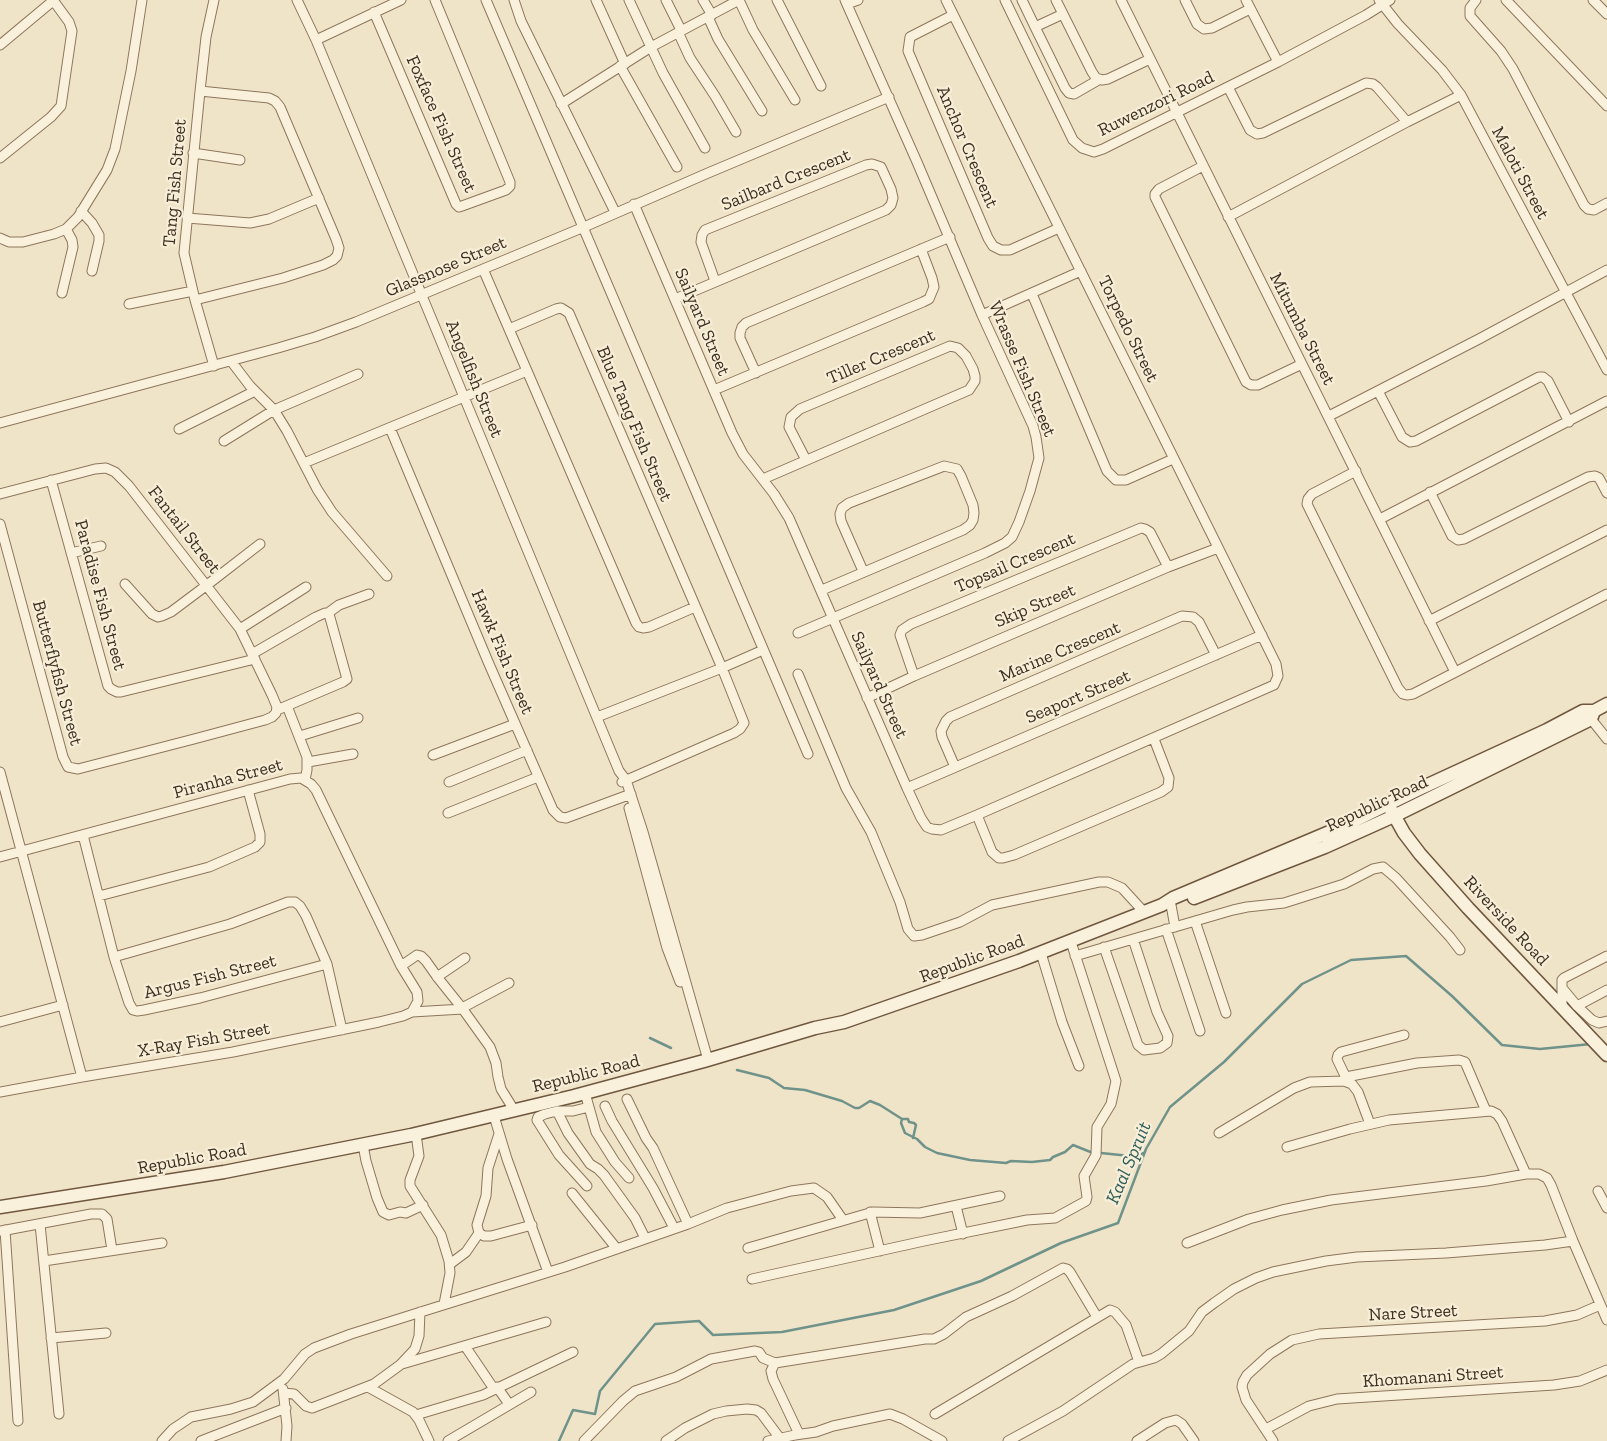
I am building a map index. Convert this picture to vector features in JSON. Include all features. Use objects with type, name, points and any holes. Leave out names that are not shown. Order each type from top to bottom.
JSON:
[{"type":"street","points":[[0,45],[54,0],[69,22],[72,31],[61,106],[51,117],[0,158]]},
{"type":"street","points":[[0,238],[9,242],[24,242],[66,229],[72,224],[107,170],[112,158],[130,72],[142,0]]},
{"type":"street","name":"Tang Fish Street","points":[[214,0],[206,37],[192,153],[184,253],[214,366]]},
{"type":"street","name":"Angelfish Street","points":[[297,0],[316,40],[619,771],[628,795],[667,948],[706,1061]]},
{"type":"street","points":[[316,40],[401,0]]},
{"type":"street","name":"Foxface Fish Street","points":[[374,12],[456,204],[462,206],[506,190],[510,186],[510,182],[435,0]]},
{"type":"street","points":[[486,0],[808,754]]},
{"type":"street","points":[[514,0],[521,20],[561,104],[615,212]]},
{"type":"street","points":[[596,0],[623,65],[677,167]]},
{"type":"street","points":[[629,0],[663,73],[705,148]]},
{"type":"street","points":[[666,0],[690,58],[736,132]]},
{"type":"street","points":[[703,0],[718,39],[762,111]]},
{"type":"street","points":[[561,104],[651,47],[739,0],[752,30],[795,100]]},
{"type":"street","points":[[777,0],[821,86]]},
{"type":"street","points":[[846,2],[858,0]]},
{"type":"street","name":"Torpedo Street","points":[[946,0],[1262,635],[1276,664],[1278,673]]},
{"type":"street","name":"Ruwenzori Road","points":[[1005,0],[1073,140],[1082,148],[1094,152],[1278,62],[1384,2]]},
{"type":"street","points":[[1022,0],[1069,93],[1074,94],[1100,80],[1108,79],[1150,59]]},
{"type":"street","points":[[1056,0],[1092,72],[1100,80]]},
{"type":"street","name":"Mitumba Street","points":[[1121,0],[1380,519],[1454,672]]},
{"type":"street","points":[[1185,0],[1197,24],[1204,29],[1212,28],[1250,9]]},
{"type":"street","points":[[1246,0],[1278,62]]},
{"type":"street","points":[[1476,0],[1470,8],[1470,16],[1501,51],[1513,69],[1584,205],[1588,209],[1594,210],[1607,203]]},
{"type":"street","points":[[1506,0],[1607,106]]},
{"type":"street","points":[[1593,0],[1607,14]]},
{"type":"street","name":"Wrasse Fish Street","points":[[798,633],[996,549],[1005,543],[1012,537],[1015,530],[1037,468],[1038,448],[1032,426],[846,2]]},
{"type":"street","name":"Maloti Street","points":[[1384,2],[1398,24],[1442,70],[1461,95],[1607,370]]},
{"type":"street","points":[[1035,28],[1063,14]]},
{"type":"street","name":"Anchor Crescent","points":[[953,15],[910,37],[908,50],[988,238],[994,246],[1001,250],[1010,250],[1059,228]]},
{"type":"street","points":[[1228,87],[1250,130],[1257,134],[1263,133],[1368,83],[1377,87],[1406,122]]},
{"type":"street","points":[[129,304],[194,296],[283,278],[323,265],[337,256],[339,248],[336,239],[280,107],[269,98],[200,91]]},
{"type":"street","points":[[1228,217],[1406,122],[1461,95]]},
{"type":"street","name":"Glassnose Street","points":[[0,423],[214,366],[315,337],[356,322],[889,97]]},
{"type":"street","points":[[192,153],[240,160]]},
{"type":"street","name":"Sailbard Crescent","points":[[675,299],[886,210],[893,198],[881,167],[872,164],[866,165],[705,230],[701,242],[715,281]]},
{"type":"street","points":[[1203,166],[1159,189],[1156,192],[1155,198],[1246,382],[1251,385],[1258,385],[1302,364]]},
{"type":"street","points":[[187,218],[250,223],[274,217],[318,198]]},
{"type":"street","name":"Sailyard Street","points":[[634,204],[737,443],[789,518],[924,824],[932,829],[941,830],[978,815],[1271,687],[1276,683],[1278,673]]},
{"type":"street","points":[[81,211],[92,223],[99,235],[92,271]]},
{"type":"street","points":[[62,293],[73,246],[66,229]]},
{"type":"street","points":[[756,373],[740,338],[742,327],[746,323],[950,237]]},
{"type":"street","points":[[714,390],[929,299],[934,287],[921,249]]},
{"type":"street","points":[[483,269],[636,623],[639,627],[643,628],[695,607]]},
{"type":"street","points":[[1328,416],[1607,270]]},
{"type":"street","points":[[982,315],[1081,271]]},
{"type":"street","points":[[1032,294],[1107,471],[1116,480],[1126,480],[1173,459]]},
{"type":"street","name":"Blue Tang Fish Street","points":[[509,329],[556,309],[561,308],[569,313],[744,722],[740,729],[725,737],[623,782]]},
{"type":"street","name":"Tiller Crescent","points":[[763,479],[970,390],[975,381],[975,376],[966,356],[958,348],[950,346],[800,409],[791,417],[789,427],[806,460]]},
{"type":"street","points":[[231,361],[255,391],[274,410],[317,489],[332,512],[387,576]]},
{"type":"street","points":[[304,463],[527,371]]},
{"type":"street","points":[[224,441],[274,410],[358,374]]},
{"type":"street","points":[[1378,391],[1402,437],[1410,442],[1539,377],[1543,377],[1548,381],[1568,422]]},
{"type":"street","points":[[179,429],[255,391]]},
{"type":"street","points":[[1380,519],[1607,401]]},
{"type":"street","name":"Hawk Fish Street","points":[[390,428],[553,810],[557,815],[566,818],[628,795]]},
{"type":"street","points":[[822,590],[863,571],[964,530],[970,525],[973,520],[973,506],[961,476],[956,469],[944,466],[849,503],[842,508],[840,514],[842,521],[863,571]]},
{"type":"street","name":"Fantail Street","points":[[0,494],[95,469],[106,468],[115,472],[129,486],[240,629],[272,695],[275,712]]},
{"type":"street","points":[[1356,471],[1312,494],[1307,504],[1398,688],[1403,694],[1409,695],[1607,594]]},
{"type":"street","points":[[1430,492],[1452,536],[1458,540],[1464,539],[1588,476],[1598,478],[1607,493]]},
{"type":"street","name":"Paradise Fish Street","points":[[51,480],[108,686],[117,692],[128,691],[254,656]]},
{"type":"street","name":"Butterflyfish Street","points":[[0,524],[63,757],[68,767],[78,769],[92,766],[265,720],[275,712]]},
{"type":"street","name":"Topsail Crescent","points":[[914,676],[900,635],[902,630],[911,624],[1141,528],[1150,532],[1168,567]]},
{"type":"street","points":[[1429,621],[1607,530]]},
{"type":"street","points":[[125,584],[152,614],[158,617],[170,612],[260,544]]},
{"type":"street","points":[[71,553],[101,546]]},
{"type":"street","name":"Skip Street","points":[[867,698],[1168,567],[1218,548]]},
{"type":"street","points":[[240,629],[306,587]]},
{"type":"street","points":[[254,656],[316,617],[328,613],[339,605],[369,594]]},
{"type":"street","points":[[275,712],[347,679],[328,613]]},
{"type":"street","name":"Marine Crescent","points":[[955,767],[941,731],[950,717],[1182,616],[1193,617],[1199,622],[1216,655]]},
{"type":"street","name":"Seaport Street","points":[[907,788],[1262,635]]},
{"type":"street","points":[[597,717],[763,650]]},
{"type":"street","points":[[798,674],[846,788],[871,832],[900,902],[908,929],[914,936],[922,936],[960,922],[992,905],[1099,882],[1108,882],[1122,888],[1144,912]]},
{"type":"street","name":"Republic Road","points":[[0,1207],[224,1172],[416,1134],[494,1116],[706,1061],[815,1028],[844,1022],[1071,942],[1144,912],[1193,898],[1294,860],[1325,847],[1390,810],[1583,711],[1592,715],[1607,704]]},
{"type":"street","points":[[286,706],[300,736],[308,762],[305,780]]},
{"type":"street","points":[[1592,715],[1607,739]]},
{"type":"street","points":[[300,736],[358,718]]},
{"type":"street","points":[[433,755],[515,724]]},
{"type":"street","points":[[978,815],[992,852],[999,858],[1004,858],[1153,795],[1168,787],[1169,781],[1154,738]]},
{"type":"street","points":[[449,782],[527,750]]},
{"type":"street","points":[[308,762],[353,754]]},
{"type":"street","points":[[0,772],[82,1076]]},
{"type":"street","points":[[448,813],[538,777]]},
{"type":"street","name":"Piranha Street","points":[[0,857],[248,790],[301,778],[316,790],[402,966],[415,988],[418,1001],[412,1012]]},
{"type":"street","points":[[99,896],[209,868],[255,847],[260,842],[260,834],[248,790]]},
{"type":"street","name":"Riverside Road","points":[[1390,810],[1420,854],[1603,1052]]},
{"type":"street","name":"Argus Fish Street","points":[[83,835],[114,957],[130,1007],[137,1011],[200,998],[327,964]]},
{"type":"street","points":[[1076,956],[1247,907],[1284,903],[1344,884],[1373,869],[1383,867],[1391,872],[1460,950]]},
{"type":"street","points":[[114,957],[230,924],[292,901],[298,904],[306,916],[327,964],[342,1030]]},
{"type":"street","points":[[1167,905],[1171,928],[1200,1031]]},
{"type":"street","points":[[1195,921],[1226,1013]]},
{"type":"street","points":[[1104,948],[1138,1045],[1144,1050],[1160,1048],[1167,1043],[1168,1036],[1156,1012],[1134,939]]},
{"type":"street","points":[[752,1279],[880,1250],[1027,1220],[1054,1218],[1087,1200],[1084,1176],[1096,1155],[1097,1127],[1111,1104],[1116,1081],[1071,942]]},
{"type":"street","points":[[1041,953],[1064,1028],[1079,1066]]},
{"type":"street","points":[[402,966],[414,956],[420,955],[426,961],[490,1047],[494,1054],[499,1084],[514,1110]]},
{"type":"street","points":[[1562,1007],[1562,980],[1566,976],[1607,956]]},
{"type":"street","points":[[437,977],[464,958]]},
{"type":"street","points":[[462,1008],[509,983]]},
{"type":"street","points":[[1562,988],[1592,1020],[1599,1023],[1607,1021]]},
{"type":"street","points":[[1577,1006],[1607,990]]},
{"type":"street","points":[[0,1012],[1,1022],[63,1005]]},
{"type":"street","name":"X-Ray Fish Street","points":[[0,1092],[82,1076],[233,1052],[342,1030],[412,1012],[462,1008]]},
{"type":"street","points":[[1370,1124],[1358,1092],[1347,1080],[1337,1059],[1338,1055],[1341,1052],[1404,1035]]},
{"type":"street","points":[[1219,1133],[1310,1082],[1347,1080],[1417,1063],[1462,1061],[1466,1065],[1486,1111]]},
{"type":"street","points":[[585,1092],[593,1124],[602,1143],[629,1178]]},
{"type":"street","points":[[626,1099],[652,1148],[688,1224]]},
{"type":"street","points":[[606,1106],[613,1124],[653,1188],[674,1228]]},
{"type":"street","points":[[587,1186],[559,1155],[538,1121],[540,1116],[557,1111],[573,1111],[588,1107]]},
{"type":"street","points":[[557,1111],[568,1133],[590,1164],[604,1175],[635,1218],[645,1238]]},
{"type":"street","points":[[1287,1147],[1370,1124],[1409,1118],[1486,1111],[1494,1112],[1502,1121],[1526,1174]]},
{"type":"street","points":[[494,1116],[548,1272]]},
{"type":"street","points":[[416,1134],[419,1156],[410,1180],[410,1186],[442,1237],[450,1264],[444,1304]]},
{"type":"street","points":[[499,1134],[488,1168],[486,1196],[477,1225],[479,1233],[484,1236],[491,1236],[532,1225]]},
{"type":"street","points":[[363,1145],[366,1162],[383,1212],[389,1215],[400,1212],[406,1213],[423,1206]]},
{"type":"street","points":[[1187,1243],[1249,1219],[1352,1196],[1486,1181],[1526,1174],[1539,1174],[1544,1175],[1549,1181],[1607,1320]]},
{"type":"street","points":[[162,1441],[186,1419],[199,1414],[231,1409],[250,1403],[267,1393],[284,1379],[305,1354],[314,1348],[350,1334],[548,1272],[688,1224],[728,1208],[792,1191],[814,1188],[822,1193],[843,1220]]},
{"type":"street","points":[[1598,1191],[1607,1208]]},
{"type":"street","points":[[572,1193],[616,1248]]},
{"type":"street","points":[[748,1248],[870,1212],[920,1213],[1000,1196]]},
{"type":"street","points":[[956,1206],[963,1234]]},
{"type":"street","points":[[870,1212],[880,1250]]},
{"type":"street","points":[[18,1421],[2,1230],[91,1214],[102,1214],[107,1218],[112,1250]]},
{"type":"street","points":[[40,1224],[59,1414]]},
{"type":"street","points":[[450,1264],[466,1252],[479,1233]]},
{"type":"street","points":[[1008,1441],[1063,1411],[1127,1368],[1154,1358],[1183,1337],[1194,1326],[1202,1312],[1214,1302],[1256,1278],[1273,1272],[1349,1258],[1446,1253],[1573,1241]]},
{"type":"street","points":[[44,1261],[162,1243]]},
{"type":"street","points":[[584,1441],[635,1391],[676,1376],[705,1362],[755,1351],[759,1352],[763,1358],[775,1363],[938,1338],[961,1319],[1018,1293],[1063,1268],[1070,1272],[1098,1317]]},
{"type":"street","name":"Nare Street","points":[[1266,1429],[1246,1400],[1242,1387],[1243,1382],[1247,1375],[1270,1354],[1292,1340],[1305,1336],[1329,1334],[1545,1321],[1577,1314],[1600,1305]]},
{"type":"street","points":[[935,1414],[1110,1310],[1115,1312],[1126,1325],[1139,1362]]},
{"type":"street","points":[[284,1393],[294,1394],[306,1406],[312,1408],[368,1387],[382,1379],[400,1365],[417,1344],[420,1312]]},
{"type":"street","points":[[400,1365],[546,1322]]},
{"type":"street","points":[[51,1338],[106,1333]]},
{"type":"street","points":[[465,1346],[509,1404]]},
{"type":"street","points":[[416,1415],[440,1406],[477,1397],[573,1352]]},
{"type":"street","points":[[775,1363],[771,1370],[773,1380],[799,1434]]},
{"type":"street","name":"Khomanani Street","points":[[1266,1429],[1309,1406],[1338,1399],[1554,1385],[1580,1380],[1607,1370]]},
{"type":"street","points":[[284,1379],[286,1441]]},
{"type":"street","points":[[368,1387],[404,1406],[416,1415],[429,1441]]},
{"type":"street","points":[[448,1441],[531,1392]]},
{"type":"street","points":[[201,1441],[286,1408]]},
{"type":"street","points":[[666,1441],[713,1414],[747,1409],[756,1410],[761,1413],[781,1440]]},
{"type":"street","points":[[768,1441],[781,1440],[799,1434],[890,1414],[903,1419],[942,1441]]},
{"type":"street","points":[[1137,1441],[1165,1424],[1176,1420],[1182,1424],[1194,1441]]},
{"type":"street","points":[[1266,1429],[1273,1441]]},
{"type":"street","points":[[811,1432],[816,1441]]},
{"type":"waterway","name":"Kaal Spruit","points":[[559,1441],[573,1410],[595,1414],[600,1391],[655,1324],[699,1321],[713,1335],[782,1332],[894,1310],[981,1281],[1061,1243],[1118,1223],[1146,1149],[1170,1107],[1224,1062],[1302,984],[1351,960],[1406,956],[1452,996],[1502,1045],[1540,1049],[1591,1044]]},
{"type":"waterway","points":[[650,1038],[671,1048]]},
{"type":"waterway","points":[[737,1070],[769,1078],[784,1088],[805,1090],[842,1101],[855,1108],[859,1108],[870,1101],[880,1105],[902,1119],[901,1123],[905,1133],[937,1153],[970,1160],[1006,1163],[1011,1161],[1032,1162],[1050,1160],[1073,1145],[1093,1153]]},
{"type":"waterway","points":[[902,1119],[908,1119],[909,1122],[916,1125],[913,1138]]},
{"type":"waterway","points":[[1101,1153],[1130,1156],[1143,1153]]}]
